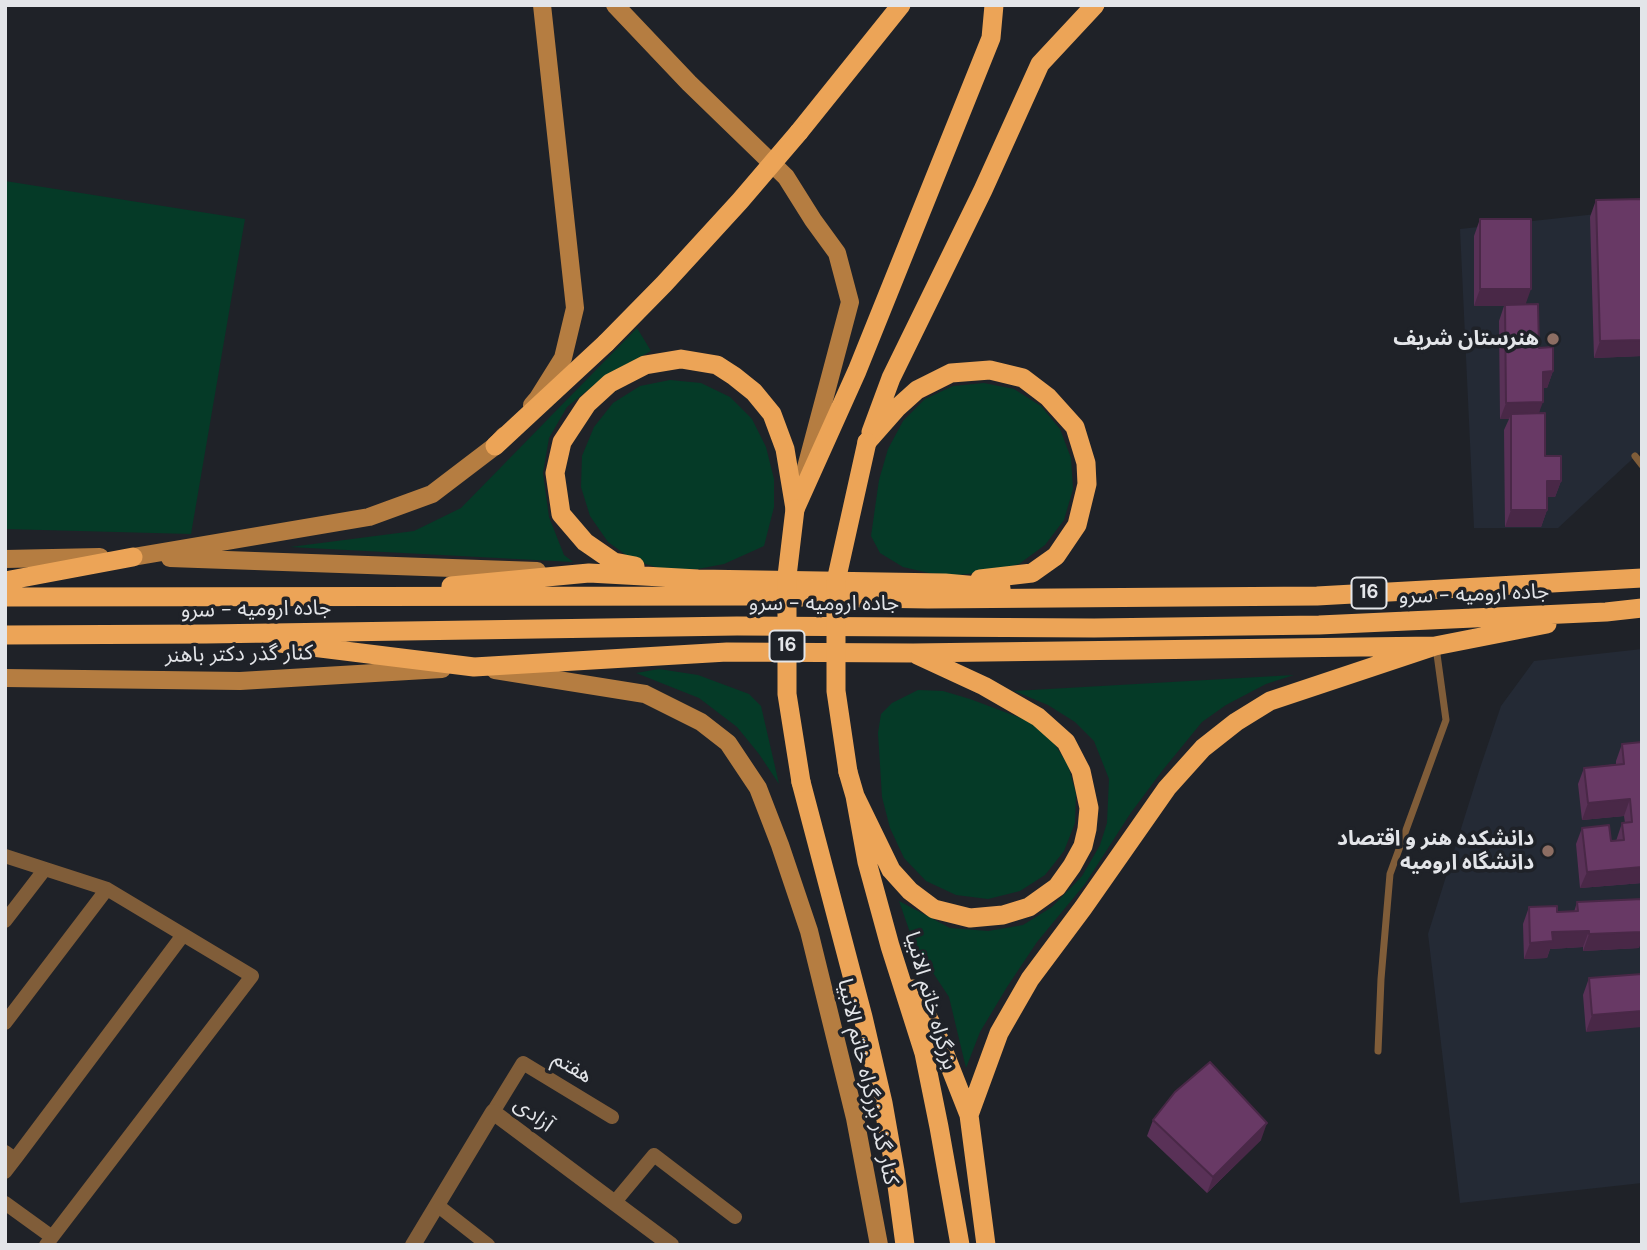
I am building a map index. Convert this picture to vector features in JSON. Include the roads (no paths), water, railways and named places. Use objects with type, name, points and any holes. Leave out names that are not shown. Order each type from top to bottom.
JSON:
[{"type":"highway","points":[[495,446],[606,343],[721,222],[799,132],[901,5]]},
{"type":"highway","points":[[795,509],[857,371],[992,37],[994,5]]},
{"type":"highway","name":"بزرگراه خاتم الانبیا","points":[[960,1245],[924,1054],[867,862],[848,772],[836,691],[836,581],[867,442],[891,378],[968,221],[1040,64],[1095,5]]},
{"type":"highway","points":[[698,579],[614,562],[585,542],[561,514],[555,473],[562,442],[587,404],[610,383],[645,365],[681,359],[717,365],[734,376],[754,392],[772,414],[785,449],[795,509]]},
{"type":"highway","points":[[867,442],[917,390],[951,373],[990,370],[1023,378],[1048,397],[1075,427],[1086,463],[1087,484],[1077,525],[1056,556],[1032,573],[945,583]]},
{"type":"highway","name":"16","points":[[795,509],[787,576],[787,694],[801,782],[883,1103],[905,1245]]},
{"type":"highway","points":[[5,580],[133,557]]},
{"type":"highway","points":[[321,597],[589,573],[698,579],[945,583],[1095,598]]},
{"type":"highway","name":"جاده ارومیه - سرو","points":[[5,597],[747,596],[928,599],[1317,596],[1642,579]]},
{"type":"highway","name":"جاده ارومیه - سرو","points":[[5,635],[737,626],[1094,628],[1319,625],[1606,612],[1642,608]]},
{"type":"highway","points":[[969,1115],[999,1033],[1030,979],[1167,788],[1203,748],[1236,722],[1270,701],[1435,646],[1606,612]]},
{"type":"highway","points":[[206,634],[474,667],[727,652],[913,653],[1435,646]]},
{"type":"highway","points":[[855,796],[891,870],[904,884],[934,909],[970,918],[1003,915],[1030,907],[1058,887],[1083,846],[1089,808],[1082,771],[1066,742],[1038,717],[984,686],[913,653]]},
{"type":"highway","points":[[890,946],[939,1039],[969,1115],[986,1245]]},
{"type":"main road","points":[[133,557],[369,517],[432,494],[495,446],[538,398],[563,358],[575,308],[542,5]]},
{"type":"main road","points":[[615,5],[689,83],[786,177],[837,253],[849,302],[795,509]]},
{"type":"main road","points":[[5,559],[133,557],[589,573]]},
{"type":"main road","name":"کنار گذر دکتر باهنر","points":[[5,678],[240,681],[474,667],[645,694],[701,722],[728,743],[758,788],[808,931]]},
{"type":"main road","name":"کنار گذر بزرگراه خاتم الانبیا","points":[[808,931],[855,1118],[879,1245]]},
{"type":"street","points":[[5,856],[107,889],[252,976],[49,1241],[5,1203]]},
{"type":"street","points":[[5,920],[45,869]]},
{"type":"street","points":[[5,1023],[107,889]]},
{"type":"street","points":[[5,1172],[10,1156],[183,935]]},
{"type":"street","name":"هفتم","points":[[494,1112],[523,1063],[612,1117]]},
{"type":"street","name":"آزادی","points":[[413,1245],[494,1112],[671,1245]]},
{"type":"street","points":[[614,1203],[654,1155],[735,1217]]},
{"type":"street","points":[[437,1205],[488,1245]]},
{"type":"lane","points":[[1635,456],[1642,465]]},
{"type":"lane","points":[[1378,1051],[1390,874],[1446,720],[1435,646]]},
{"type":"place","name":"هنرستان شریف","points":[[1553,339]]},
{"type":"place","name":"دانشکده هنر و اقتصاد دانشگاه ارومیه","points":[[1548,851]]}]
